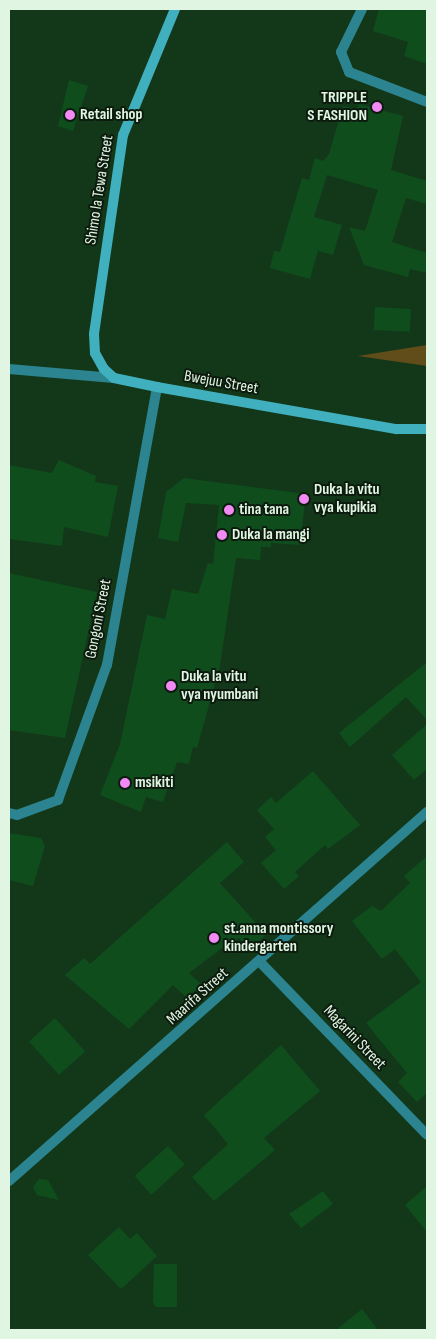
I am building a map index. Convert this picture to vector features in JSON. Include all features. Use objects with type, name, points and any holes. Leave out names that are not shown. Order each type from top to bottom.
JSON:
[{"type":"street","name":"Shimo la Tewa Street","points":[[114,378],[94,352],[94,334],[123,135],[175,9]]},
{"type":"street","points":[[362,9],[341,52],[349,72],[427,102]]},
{"type":"street","name":"Bwejuu Street","points":[[9,369],[114,378],[396,429],[427,429]]},
{"type":"street","name":"Gongoni Street","points":[[9,813],[18,815],[58,800],[107,665],[157,387]]},
{"type":"street","name":"Maarifa Street","points":[[9,1181],[260,962],[427,812]]},
{"type":"street","name":"Magarini Street","points":[[260,962],[427,1135]]},
{"type":"shaded area","points":[[427,345],[427,366],[358,356]]},
{"type":"building","points":[[379,9],[427,9],[427,64],[404,56],[408,42],[373,31]]},
{"type":"building","points":[[69,80],[88,86],[73,131],[58,126]]},
{"type":"building","points":[[359,104],[403,116],[391,170],[427,181],[427,204],[406,198],[392,242],[427,253],[427,273],[410,269],[408,277],[364,265],[349,227],[365,231],[378,190],[327,175],[314,217],[342,225],[333,255],[318,251],[310,279],[270,268],[274,251],[280,252],[302,178],[309,180],[315,158],[323,161],[329,154],[343,106],[357,109]]},
{"type":"building","points":[[375,307],[411,309],[410,332],[374,330]]},
{"type":"building","points":[[59,460],[96,476],[95,482],[118,486],[108,537],[64,527],[62,546],[9,539],[9,465],[52,473]]},
{"type":"building","points":[[184,478],[306,494],[300,545],[271,543],[271,547],[261,547],[260,560],[236,558],[220,666],[197,748],[193,747],[189,764],[177,762],[163,802],[146,797],[141,812],[100,795],[120,744],[147,615],[165,619],[172,589],[198,594],[208,563],[213,564],[219,505],[186,503],[178,542],[158,538],[166,492]]},
{"type":"building","points":[[9,573],[97,592],[65,738],[9,730]]},
{"type":"building","points":[[427,662],[427,720],[406,697],[350,747],[339,733]]},
{"type":"building","points":[[427,724],[427,769],[414,780],[392,755]]},
{"type":"building","points":[[313,771],[360,825],[328,849],[325,845],[295,872],[299,876],[284,889],[261,863],[276,850],[265,837],[274,829],[257,810],[271,797],[276,803]]},
{"type":"building","points":[[9,833],[41,838],[45,846],[33,886],[9,880]]},
{"type":"building","points":[[227,842],[244,862],[220,883],[266,934],[250,950],[239,938],[222,948],[189,973],[201,984],[187,998],[173,985],[129,1029],[65,975],[84,958],[90,964]]},
{"type":"building","points":[[427,856],[427,1093],[417,1102],[398,1082],[407,1073],[366,1023],[421,982],[395,949],[382,959],[352,921],[372,906],[381,911],[410,883],[404,876]]},
{"type":"building","points":[[55,1018],[85,1051],[59,1075],[29,1041]]},
{"type":"building","points":[[281,1045],[320,1091],[264,1138],[275,1150],[214,1201],[192,1177],[228,1144],[204,1115]]},
{"type":"building","points":[[168,1146],[185,1165],[151,1195],[135,1176]]},
{"type":"building","points":[[39,1179],[48,1180],[59,1200],[37,1195],[33,1187]]},
{"type":"building","points":[[427,1186],[427,1232],[405,1205]]},
{"type":"building","points":[[323,1191],[333,1204],[301,1228],[289,1214]]},
{"type":"building","points":[[119,1227],[130,1239],[137,1233],[157,1256],[121,1289],[88,1255]]},
{"type":"building","points":[[154,1264],[177,1264],[177,1307],[156,1307],[153,1302]]},
{"type":"building","points":[[362,1309],[378,1330],[336,1330]]},
{"type":"place","name":"TRIPPLE S FASHION","points":[[377,107]]},
{"type":"place","name":"Retail shop","points":[[70,115]]},
{"type":"place","name":"Duka la vitu vya kupikia","points":[[304,499]]},
{"type":"place","name":"tina tana","points":[[229,510]]},
{"type":"place","name":"Duka la mangi","points":[[222,535]]},
{"type":"place","name":"Duka la vitu vya nyumbani","points":[[171,686]]},
{"type":"place","name":"msikiti","points":[[125,783]]},
{"type":"place","name":"st.anna montissory kindergarten","points":[[214,938]]}]
